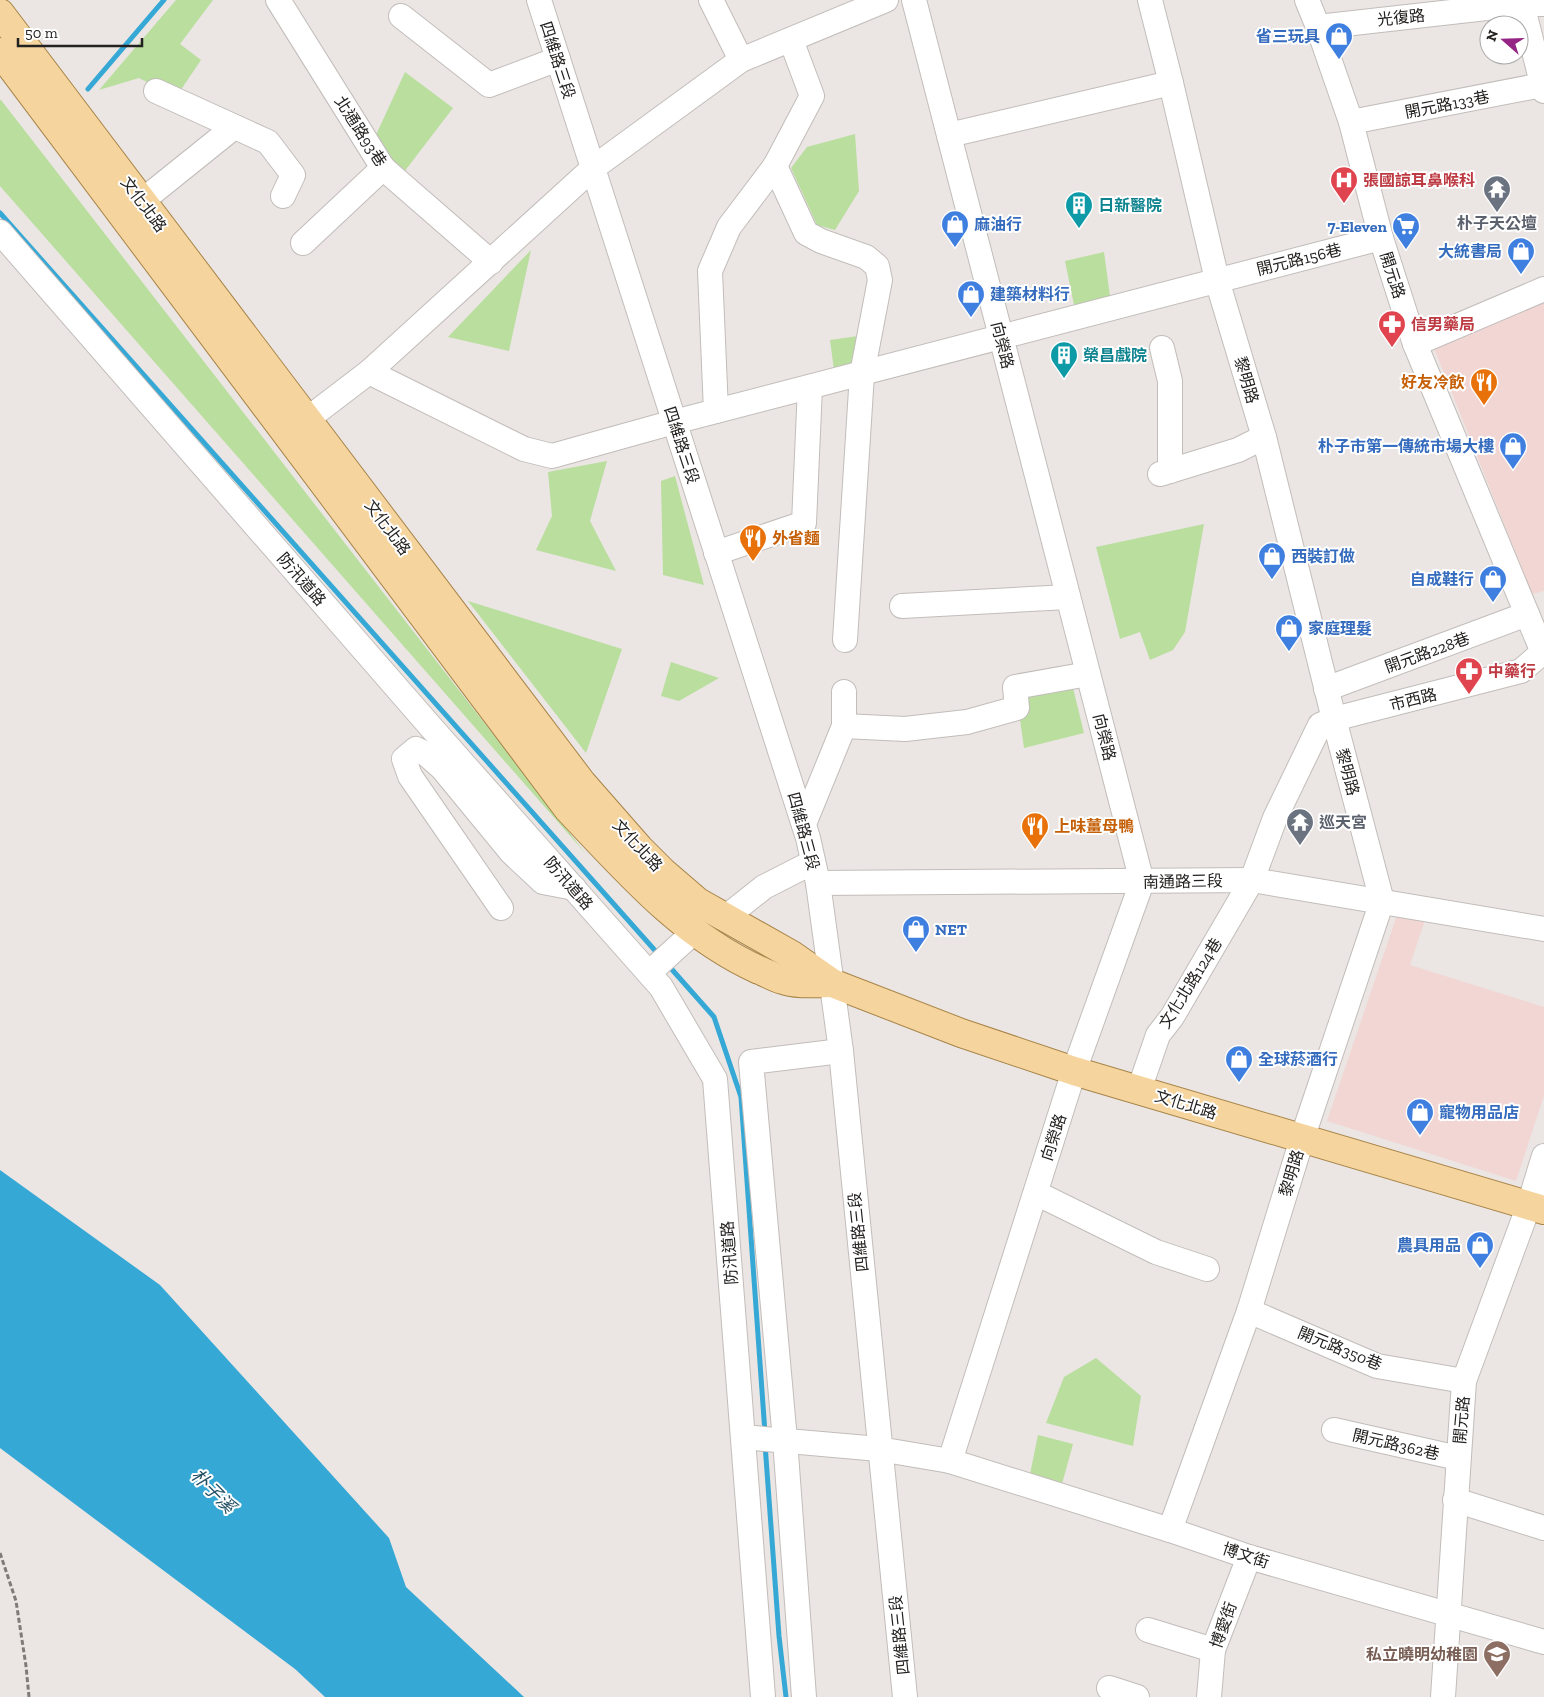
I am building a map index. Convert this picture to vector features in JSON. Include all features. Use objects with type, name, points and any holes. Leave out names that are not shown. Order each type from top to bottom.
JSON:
[{"type":"main road","name":"文化北路","points":[[0,13],[142,201],[297,427],[568,809],[627,871],[679,920],[740,961],[784,981],[832,983]]},
{"type":"main road","name":"文化北路","points":[[0,52],[582,783],[662,872],[698,902],[792,955],[832,983],[961,1033],[1074,1071],[1536,1208]]},
{"type":"street","name":"北通路93巷","points":[[278,0],[383,168],[491,262]]},
{"type":"street","name":"四維路三段","points":[[538,0],[804,824],[815,873],[841,1052],[905,1697]]},
{"type":"street","points":[[711,0],[741,60]]},
{"type":"street","points":[[297,427],[369,372],[593,168],[741,60],[886,0]]},
{"type":"street","name":"向榮路","points":[[914,0],[1142,882],[1074,1071],[950,1462]]},
{"type":"street","name":"黎明路","points":[[1150,0],[1172,83],[1217,280],[1264,437],[1326,689],[1382,901],[1302,1139],[1249,1311],[1170,1530]]},
{"type":"street","name":"開元路","points":[[1306,0],[1318,27],[1351,122],[1381,238],[1415,344],[1544,652]]},
{"type":"street","points":[[1529,3],[1543,88]]},
{"type":"street","name":"光復路","points":[[1318,27],[1529,3]]},
{"type":"street","points":[[401,16],[489,85],[558,59]]},
{"type":"street","points":[[716,411],[710,271],[729,227],[775,166],[812,96],[791,40]]},
{"type":"street","points":[[949,135],[1172,83]]},
{"type":"street","name":"開元路133巷","points":[[1351,122],[1543,88]]},
{"type":"street","points":[[156,91],[268,142],[292,175],[283,196]]},
{"type":"street","points":[[142,201],[234,127]]},
{"type":"street","points":[[775,166],[806,233],[821,241],[866,256],[877,266],[880,280],[862,374],[845,640]]},
{"type":"street","points":[[303,243],[383,168]]},
{"type":"street","name":"防汛道路","points":[[0,232],[661,987],[715,1079],[763,1697]]},
{"type":"street","name":"開元路156巷","points":[[369,372],[524,449],[552,456],[674,422],[1381,238]]},
{"type":"street","points":[[1415,344],[1544,289]]},
{"type":"street","points":[[1162,348],[1170,381],[1165,472],[1238,450],[1264,437]]},
{"type":"street","points":[[716,553],[804,523],[810,387]]},
{"type":"street","points":[[902,606],[1068,597]]},
{"type":"street","name":"開元路228巷","points":[[1326,689],[1527,614]]},
{"type":"street","name":"市西路","points":[[1334,719],[1521,671],[1544,652]]},
{"type":"street","points":[[844,726],[905,729],[967,722],[1017,708],[1015,688],[1088,674]]},
{"type":"street","points":[[804,824],[844,726],[844,692]]},
{"type":"street","name":"文化北路124巷","points":[[1139,1090],[1158,1035],[1172,1017],[1252,880],[1275,818],[1320,725],[1334,719]]},
{"type":"street","points":[[501,908],[410,776],[404,759],[416,749],[426,754],[442,768],[511,852],[543,882],[574,888]]},
{"type":"street","points":[[725,918],[764,887],[815,873]]},
{"type":"street","name":"南通路三段","points":[[815,873],[1142,882],[1252,880],[1544,930]]},
{"type":"street","points":[[649,973],[695,931]]},
{"type":"street","points":[[804,1697],[785,1440],[751,1062],[841,1052]]},
{"type":"street","name":"開元路","points":[[1443,1697],[1447,1614],[1464,1381],[1536,1208],[1544,1156]]},
{"type":"street","points":[[1036,1193],[1156,1252],[1207,1269]]},
{"type":"street","name":"開元路350巷","points":[[1249,1311],[1377,1366],[1464,1381]]},
{"type":"street","name":"開元路362巷","points":[[1334,1430],[1458,1458]]},
{"type":"street","name":"博文街","points":[[743,1437],[879,1448],[950,1462],[1170,1530],[1249,1557],[1544,1642]]},
{"type":"street","points":[[1455,1500],[1544,1528]]},
{"type":"street","name":"博愛街","points":[[1209,1697],[1213,1650],[1249,1557]]},
{"type":"street","points":[[1148,1630],[1213,1650]]},
{"type":"street","points":[[1109,1688],[1137,1697]]},
{"type":"path","points":[[0,1553],[16,1601],[29,1697]]},
{"type":"shaded area","name":"朴子市第一傳統市場大樓","points":[[1544,300],[1544,591],[1532,594],[1434,348]]},
{"type":"shaded area","points":[[1397,915],[1425,920],[1410,965],[1544,1007],[1544,1096],[1516,1181],[1327,1121]]},
{"type":"green space","points":[[176,0],[213,0],[180,44],[201,60],[176,97],[139,78],[99,90]]},
{"type":"green space","points":[[405,72],[453,108],[404,172],[386,163],[375,137]]},
{"type":"green space","points":[[1,100],[586,854],[0,186]]},
{"type":"green space","points":[[855,134],[859,191],[835,230],[817,225],[791,168],[807,147]]},
{"type":"green space","points":[[531,250],[509,351],[448,337]]},
{"type":"green space","points":[[1104,252],[1110,296],[1074,305],[1065,261]]},
{"type":"green space","points":[[858,336],[854,365],[834,370],[830,340]]},
{"type":"green space","points":[[607,461],[590,521],[616,571],[536,550],[552,516],[548,472]]},
{"type":"green space","points":[[675,476],[704,585],[663,575],[661,481]]},
{"type":"green space","points":[[1204,524],[1185,632],[1173,650],[1150,660],[1140,632],[1120,639],[1096,547]]},
{"type":"green space","points":[[468,601],[622,649],[586,753]]},
{"type":"green space","points":[[671,662],[719,678],[679,701],[661,696]]},
{"type":"green space","points":[[1072,684],[1084,733],[1024,748],[1016,691]]},
{"type":"green space","points":[[1096,1358],[1141,1396],[1133,1446],[1046,1423],[1064,1377]]},
{"type":"green space","points":[[1038,1435],[1073,1444],[1062,1484],[1030,1474]]},
{"type":"water","name":"朴子溪","points":[[0,1170],[160,1285],[389,1538],[406,1587],[524,1697],[325,1697],[295,1669],[0,1448]]},
{"type":"waterway","points":[[88,89],[164,0]]},
{"type":"waterway","points":[[0,213],[659,955]]},
{"type":"waterway","points":[[668,965],[714,1017],[741,1097],[765,1433]]},
{"type":"waterway","points":[[765,1444],[779,1636],[786,1697]]},
{"type":"place","name":"省三玩具","points":[[1339,60]]},
{"type":"place","name":"張國諒耳鼻喉科","points":[[1344,204]]},
{"type":"place","name":"朴子天公壇","points":[[1497,213]]},
{"type":"place","name":"日新醫院","points":[[1079,229]]},
{"type":"place","name":"麻油行","points":[[955,248]]},
{"type":"place","name":"7-Eleven","points":[[1406,250]]},
{"type":"place","name":"大統書局","points":[[1521,275]]},
{"type":"place","name":"建築材料行","points":[[971,318]]},
{"type":"place","name":"信男藥局","points":[[1392,348]]},
{"type":"place","name":"榮昌戲院","points":[[1064,379]]},
{"type":"place","name":"好友冷飲","points":[[1484,406]]},
{"type":"place","name":"朴子市第一傳統市場大樓","points":[[1513,470]]},
{"type":"place","name":"外省麵","points":[[753,562]]},
{"type":"place","name":"西裝訂做","points":[[1272,580]]},
{"type":"place","name":"自成鞋行","points":[[1493,603]]},
{"type":"place","name":"家庭理髮","points":[[1289,652]]},
{"type":"place","name":"中藥行","points":[[1469,695]]},
{"type":"place","name":"巡天宮","points":[[1300,846]]},
{"type":"place","name":"上味薑母鴨","points":[[1035,850]]},
{"type":"place","name":"NET","points":[[916,953]]},
{"type":"place","name":"全球菸酒行","points":[[1239,1083]]},
{"type":"place","name":"寵物用品店","points":[[1420,1136]]},
{"type":"place","name":"農具用品","points":[[1480,1269]]},
{"type":"place","name":"私立曉明幼稚園","points":[[1497,1678]]}]
